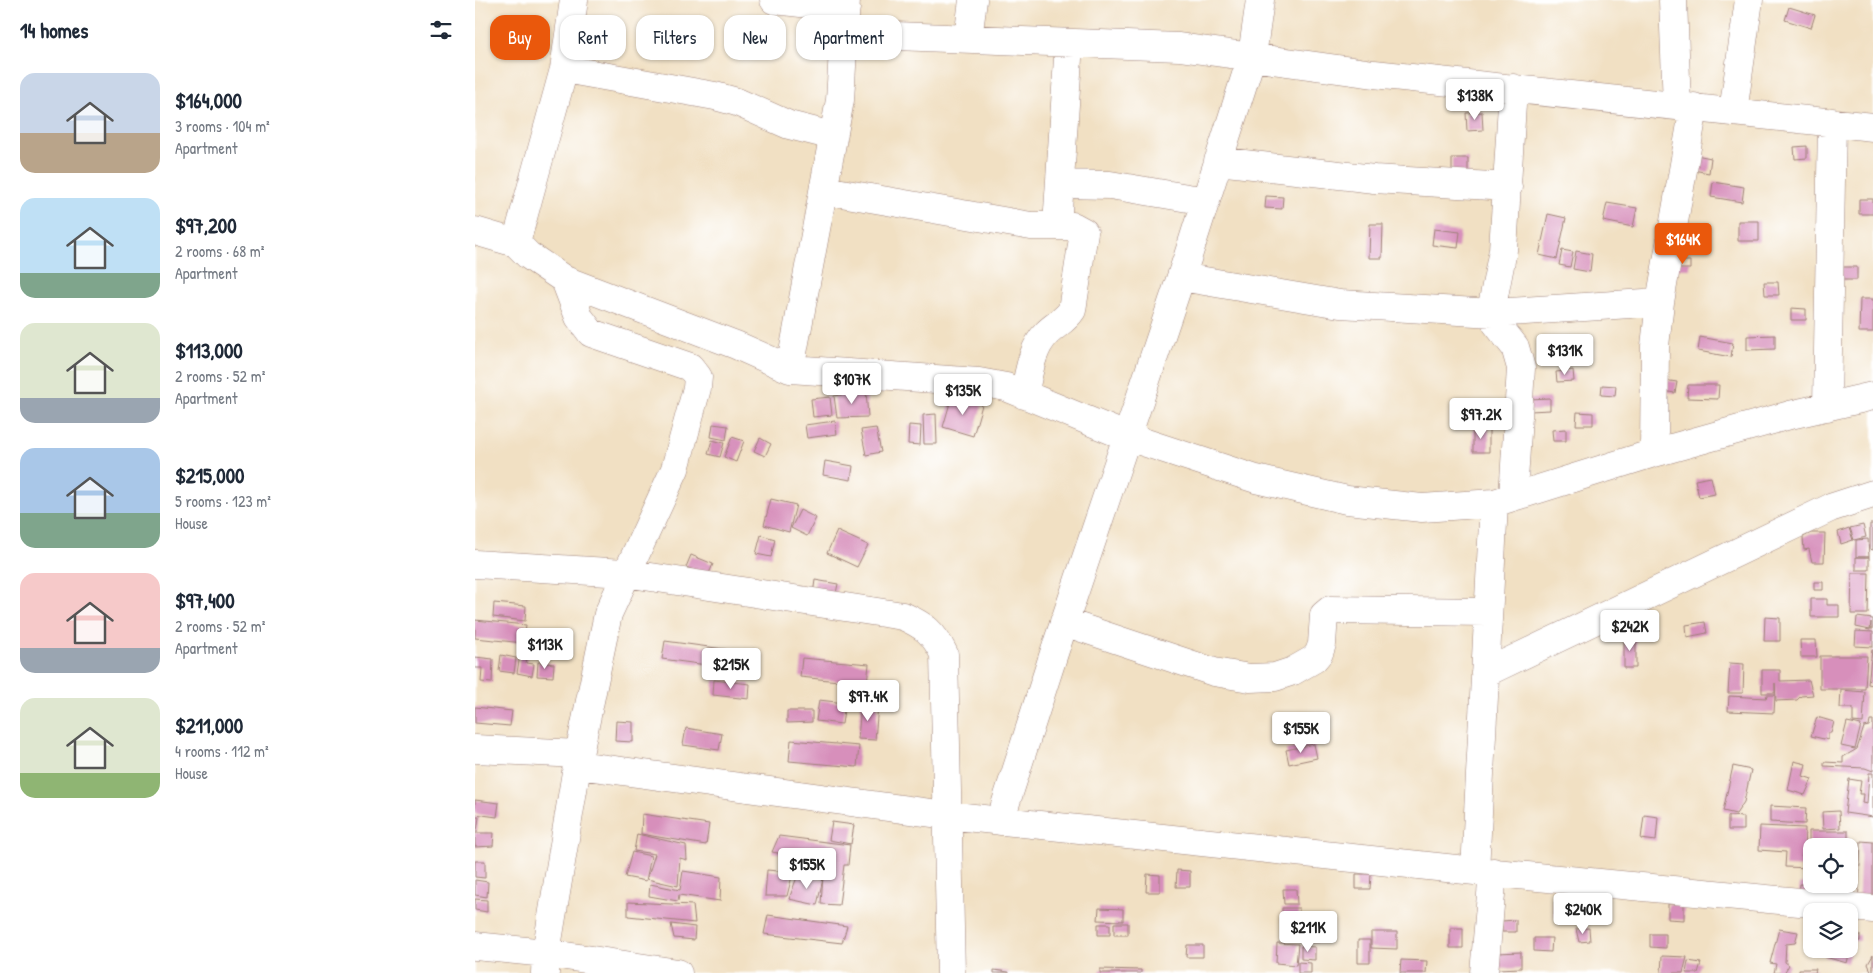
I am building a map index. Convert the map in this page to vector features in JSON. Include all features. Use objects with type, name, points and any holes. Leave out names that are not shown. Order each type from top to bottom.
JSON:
[{"type":"street","points":[[516,243],[564,69],[574,0]]},
{"type":"street","points":[[774,0],[968,39],[1179,48],[1252,56],[1374,74],[1873,127]]},
{"type":"street","points":[[968,39],[973,0]]},
{"type":"street","points":[[1000,821],[1064,622],[1181,277],[1252,56],[1259,0]]},
{"type":"street","points":[[1654,453],[1654,373],[1660,302],[1686,106],[1673,0]]},
{"type":"street","points":[[1733,112],[1749,0]]},
{"type":"street","points":[[789,369],[840,100],[846,14]]},
{"type":"street","points":[[1057,226],[1069,43]]},
{"type":"street","points":[[564,69],[715,96],[737,102],[789,125],[833,136]]},
{"type":"street","points":[[1484,973],[1485,673],[1488,612],[1521,368],[1515,347],[1496,323],[1493,313],[1493,301],[1503,250],[1513,88]]},
{"type":"street","points":[[1827,406],[1832,122]]},
{"type":"street","points":[[1218,162],[1374,180],[1508,187]]},
{"type":"street","points":[[1061,184],[1110,185],[1205,201]]},
{"type":"street","points":[[824,190],[1031,226],[1073,226],[1084,232],[1075,299],[1066,320],[1047,333],[1039,343],[1033,355],[1024,394]]},
{"type":"street","points":[[475,231],[516,243],[527,255],[565,280],[736,345],[789,369],[979,382],[1006,387],[1128,437],[1256,479],[1347,500],[1422,508],[1504,500],[1654,453],[1827,406],[1873,396]]},
{"type":"street","points":[[1181,277],[1340,304],[1493,313],[1660,302]]},
{"type":"street","points":[[545,963],[579,760],[608,614],[625,573],[675,469],[697,388],[698,377],[690,367],[591,333],[579,317],[565,280]]},
{"type":"street","points":[[1485,673],[1831,508],[1873,494]]},
{"type":"street","points":[[475,564],[625,573],[903,616],[923,625],[936,637],[944,654],[946,815],[951,973]]},
{"type":"street","points":[[1064,622],[1213,672],[1250,678],[1275,677],[1293,671],[1314,658],[1319,653],[1322,644],[1324,615],[1330,610],[1488,612]]},
{"type":"street","points":[[475,749],[579,760],[946,815],[1873,909]]},
{"type":"street","points":[[475,946],[545,963],[678,973]]},
{"type":"building","points":[[1789,7],[1815,15],[1811,28],[1785,20]]},
{"type":"building","points":[[1482,112],[1483,130],[1467,131],[1466,113]]},
{"type":"building","points":[[1807,146],[1807,158],[1795,159],[1794,147]]},
{"type":"building","points":[[1696,155],[1711,158],[1709,173],[1693,170]]},
{"type":"building","points":[[1452,158],[1468,158],[1468,177],[1452,177]]},
{"type":"building","points":[[1713,182],[1744,187],[1742,202],[1711,197]]},
{"type":"building","points":[[1266,196],[1283,197],[1282,209],[1265,208]]},
{"type":"building","points":[[1859,199],[1873,199],[1873,214],[1859,214]]},
{"type":"building","points":[[1607,203],[1637,208],[1633,227],[1603,221]]},
{"type":"building","points":[[1548,214],[1566,218],[1557,259],[1539,255]]},
{"type":"building","points":[[1738,221],[1759,221],[1759,241],[1738,241]]},
{"type":"building","points":[[1370,224],[1383,224],[1382,258],[1369,258]]},
{"type":"building","points":[[1434,229],[1460,232],[1458,248],[1432,245]]},
{"type":"building","points":[[1562,250],[1573,252],[1570,267],[1559,265]]},
{"type":"building","points":[[1576,251],[1592,254],[1590,272],[1573,269]]},
{"type":"building","points":[[1676,261],[1690,261],[1690,269],[1676,269]]},
{"type":"building","points":[[1832,267],[1857,267],[1857,280],[1843,280]]},
{"type":"building","points":[[1764,282],[1778,282],[1779,295],[1765,295]]},
{"type":"building","points":[[1860,299],[1873,299],[1873,332],[1859,332]]},
{"type":"building","points":[[1791,308],[1806,309],[1806,320],[1791,320]]},
{"type":"building","points":[[1775,335],[1775,349],[1747,350],[1747,336]]},
{"type":"building","points":[[1700,337],[1733,343],[1731,357],[1698,351]]},
{"type":"building","points":[[1573,370],[1574,381],[1557,382],[1556,372]]},
{"type":"building","points":[[1657,379],[1677,382],[1675,393],[1656,390]]},
{"type":"building","points":[[1602,385],[1616,386],[1615,396],[1601,395]]},
{"type":"building","points":[[1688,385],[1719,385],[1718,399],[1687,398]]},
{"type":"building","points":[[866,391],[868,417],[837,418],[834,396]]},
{"type":"building","points":[[952,396],[982,405],[973,436],[943,427]]},
{"type":"building","points":[[830,397],[832,415],[813,417],[811,399]]},
{"type":"building","points":[[1550,398],[1550,410],[1530,411],[1529,399]]},
{"type":"building","points":[[1577,412],[1593,413],[1593,425],[1576,425]]},
{"type":"building","points":[[936,414],[937,444],[924,444],[923,415]]},
{"type":"building","points":[[835,421],[837,434],[807,438],[805,425]]},
{"type":"building","points":[[713,424],[728,426],[726,440],[711,437]]},
{"type":"building","points":[[909,425],[921,426],[920,445],[908,444]]},
{"type":"building","points":[[876,428],[881,452],[866,455],[861,430]]},
{"type":"building","points":[[1473,428],[1489,428],[1489,452],[1473,452]]},
{"type":"building","points":[[1566,429],[1566,441],[1553,441],[1552,430]]},
{"type":"building","points":[[732,437],[744,441],[736,462],[724,457]]},
{"type":"building","points":[[760,438],[771,444],[765,456],[754,451]]},
{"type":"building","points":[[712,440],[724,443],[720,457],[708,454]]},
{"type":"building","points":[[825,461],[853,466],[851,480],[823,475]]},
{"type":"building","points":[[1711,477],[1715,494],[1699,497],[1695,480]]},
{"type":"building","points":[[771,499],[796,505],[789,532],[764,525]]},
{"type":"building","points":[[800,510],[816,518],[807,536],[791,528]]},
{"type":"building","points":[[1870,524],[1873,524],[1873,550],[1870,549]]},
{"type":"building","points":[[1863,525],[1866,537],[1854,540],[1850,528]]},
{"type":"building","points":[[1849,528],[1853,540],[1841,544],[1838,532]]},
{"type":"building","points":[[837,531],[868,545],[857,567],[827,553]]},
{"type":"building","points":[[1811,533],[1825,533],[1824,562],[1812,562],[1809,549],[1804,550],[1803,537]]},
{"type":"building","points":[[761,535],[775,539],[771,557],[756,554]]},
{"type":"building","points":[[1868,539],[1869,557],[1856,557],[1856,540]]},
{"type":"building","points":[[691,555],[713,564],[708,576],[686,567]]},
{"type":"building","points":[[1856,557],[1869,557],[1869,570],[1856,570]]},
{"type":"building","points":[[1852,573],[1869,573],[1868,614],[1851,614]]},
{"type":"building","points":[[815,580],[838,584],[835,598],[813,594]]},
{"type":"building","points":[[1814,582],[1823,582],[1823,590],[1814,590]]},
{"type":"building","points":[[1811,599],[1827,599],[1827,605],[1839,605],[1839,617],[1811,617]]},
{"type":"building","points":[[494,603],[526,606],[525,621],[493,617]]},
{"type":"building","points":[[1765,617],[1780,618],[1780,641],[1764,641]]},
{"type":"building","points":[[1857,617],[1873,619],[1873,629],[1871,629],[1871,622],[1870,630],[1856,627]]},
{"type":"building","points":[[475,620],[526,625],[524,643],[475,638]]},
{"type":"building","points":[[1705,622],[1707,633],[1687,637],[1686,625]]},
{"type":"building","points":[[1856,631],[1873,632],[1873,647],[1855,646]]},
{"type":"building","points":[[1624,636],[1636,636],[1636,668],[1624,668]]},
{"type":"building","points":[[1800,640],[1816,640],[1817,657],[1801,657]]},
{"type":"building","points":[[665,641],[731,650],[729,668],[662,659]]},
{"type":"building","points":[[1873,650],[1873,685],[1868,684]]},
{"type":"building","points":[[501,655],[516,658],[514,673],[499,671]]},
{"type":"building","points":[[520,655],[527,656],[526,663],[534,664],[532,676],[517,673]]},
{"type":"building","points":[[1820,656],[1867,656],[1865,689],[1820,689]]},
{"type":"building","points":[[475,657],[493,659],[492,683],[481,682],[482,668],[475,668]]},
{"type":"building","points":[[802,658],[869,664],[867,684],[800,677]]},
{"type":"building","points":[[538,662],[554,664],[553,677],[537,676]]},
{"type":"building","points":[[1730,663],[1744,664],[1743,693],[1728,693]]},
{"type":"building","points":[[1762,670],[1780,670],[1780,681],[1809,680],[1813,695],[1801,696],[1797,700],[1776,701],[1775,683],[1775,693],[1762,693]]},
{"type":"building","points":[[714,680],[750,684],[749,699],[713,695]]},
{"type":"building","points":[[1841,690],[1865,692],[1863,723],[1853,722],[1853,708],[1840,708]]},
{"type":"building","points":[[1767,695],[1775,695],[1774,713],[1728,711],[1729,696],[1766,698]]},
{"type":"building","points":[[819,700],[845,703],[842,724],[816,721]]},
{"type":"building","points":[[861,704],[878,705],[875,740],[858,739]]},
{"type":"building","points":[[475,707],[512,711],[510,726],[475,723]]},
{"type":"building","points":[[787,711],[812,711],[812,722],[787,723]]},
{"type":"building","points":[[1817,717],[1834,722],[1831,733],[1828,733],[1828,740],[1811,736]]},
{"type":"building","points":[[1870,720],[1873,720],[1873,771],[1865,768],[1824,766],[1824,762],[1843,763],[1843,757],[1857,749],[1864,727],[1869,726]]},
{"type":"building","points":[[616,721],[633,722],[633,742],[615,741]]},
{"type":"building","points":[[1847,722],[1861,725],[1855,749],[1841,746]]},
{"type":"building","points":[[686,728],[722,734],[719,750],[683,745]]},
{"type":"building","points":[[791,740],[859,746],[857,767],[789,761]]},
{"type":"building","points":[[1314,744],[1317,758],[1289,764],[1286,750]]},
{"type":"building","points":[[1794,761],[1806,764],[1803,776],[1812,779],[1805,795],[1788,790]]},
{"type":"building","points":[[1733,766],[1751,770],[1744,802],[1736,814],[1723,811]]},
{"type":"building","points":[[1869,773],[1873,773],[1873,817],[1845,813],[1849,779],[1861,781],[1859,794],[1863,794],[1862,803],[1867,804]]},
{"type":"building","points":[[475,800],[499,803],[497,817],[475,814]]},
{"type":"building","points":[[1770,806],[1806,808],[1805,824],[1770,822]]},
{"type":"building","points":[[1839,811],[1840,828],[1823,829],[1822,812]]},
{"type":"building","points":[[642,814],[709,824],[706,845],[641,834]]},
{"type":"building","points":[[1644,815],[1658,817],[1656,841],[1641,839]]},
{"type":"building","points":[[1728,816],[1744,817],[1744,830],[1728,830]]},
{"type":"building","points":[[475,817],[479,817],[477,831],[475,831]]},
{"type":"building","points":[[832,822],[854,825],[851,844],[829,840]]},
{"type":"building","points":[[1760,826],[1805,828],[1803,853],[1801,856],[1803,856],[1803,868],[1785,867],[1786,852],[1759,850]]},
{"type":"building","points":[[1809,831],[1848,831],[1848,838],[1809,838]]},
{"type":"building","points":[[475,833],[494,833],[493,846],[475,847]]},
{"type":"building","points":[[637,834],[686,845],[687,860],[680,858],[678,886],[647,879],[655,854],[634,851]]},
{"type":"building","points":[[779,836],[850,845],[848,865],[844,865],[839,905],[821,904],[824,861],[772,852]]},
{"type":"building","points":[[1861,841],[1873,842],[1873,908],[1858,906]]},
{"type":"building","points":[[632,852],[651,856],[646,881],[625,877]]},
{"type":"building","points":[[791,857],[822,862],[820,875],[793,872],[787,896],[765,896],[767,870],[789,872]]},
{"type":"building","points":[[475,861],[485,861],[485,878],[475,877]]},
{"type":"building","points":[[1177,870],[1190,871],[1190,887],[1176,887]]},
{"type":"building","points":[[683,871],[721,877],[720,901],[679,895],[678,901],[649,896],[650,884],[680,890]]},
{"type":"building","points":[[1147,874],[1160,875],[1160,892],[1146,892]]},
{"type":"building","points":[[1356,874],[1371,874],[1370,889],[1356,889]]},
{"type":"building","points":[[797,877],[823,879],[817,905],[789,899]]},
{"type":"building","points":[[475,880],[488,882],[487,897],[475,895]]},
{"type":"building","points":[[1800,884],[1803,884],[1803,893],[1811,893],[1811,900],[1799,893]]},
{"type":"building","points":[[1283,889],[1296,889],[1297,904],[1284,904]]},
{"type":"building","points":[[475,899],[487,900],[487,912],[475,910]]},
{"type":"building","points":[[628,902],[693,905],[695,923],[628,916]]},
{"type":"building","points":[[1554,902],[1568,902],[1568,915],[1554,915]]},
{"type":"building","points":[[1668,904],[1684,904],[1684,920],[1668,919]]},
{"type":"building","points":[[1099,908],[1123,909],[1123,921],[1098,920]]},
{"type":"building","points":[[1282,908],[1299,908],[1299,921],[1282,921]]},
{"type":"building","points":[[768,915],[847,926],[842,943],[764,934]]},
{"type":"building","points":[[1516,920],[1516,932],[1502,932],[1502,921]]},
{"type":"building","points":[[1114,923],[1128,923],[1128,935],[1114,935]]},
{"type":"building","points":[[671,924],[695,927],[694,940],[674,938]]},
{"type":"building","points":[[1098,924],[1110,924],[1110,935],[1098,935]]},
{"type":"building","points":[[1303,926],[1319,926],[1319,942],[1303,942]]},
{"type":"building","points":[[1450,928],[1463,928],[1463,948],[1450,948]]},
{"type":"building","points":[[1589,928],[1590,941],[1579,942],[1576,929]]},
{"type":"building","points":[[1779,929],[1798,932],[1795,943],[1786,944],[1785,962],[1789,965],[1784,973],[1774,973],[1776,964],[1770,963]]},
{"type":"building","points":[[1371,932],[1397,932],[1397,949],[1371,948]]},
{"type":"building","points":[[1650,934],[1666,934],[1666,948],[1650,947]]},
{"type":"building","points":[[1534,938],[1552,938],[1551,952],[1534,951]]},
{"type":"building","points":[[1358,940],[1370,940],[1370,963],[1358,963]]},
{"type":"building","points":[[1277,943],[1298,944],[1296,965],[1276,963]]},
{"type":"building","points":[[1187,945],[1203,945],[1203,957],[1186,957]]},
{"type":"building","points":[[1301,946],[1315,947],[1315,960],[1301,959]]},
{"type":"building","points":[[1521,952],[1521,968],[1497,969],[1497,953]]},
{"type":"building","points":[[1873,955],[1873,973],[1872,973],[1868,964]]},
{"type":"building","points":[[1662,956],[1687,957],[1683,973],[1661,973]]},
{"type":"building","points":[[1829,958],[1848,958],[1847,963]]},
{"type":"building","points":[[1401,960],[1427,961],[1426,973],[1400,973]]},
{"type":"building","points":[[1688,961],[1701,963],[1698,973],[1686,973]]},
{"type":"building","points":[[1298,962],[1311,963],[1311,973],[1298,973]]},
{"type":"building","points":[[1100,969],[1141,970],[1141,973],[1100,973]]},
{"type":"building","points":[[1799,969],[1816,969],[1815,973],[1799,973]]},
{"type":"building","points":[[994,970],[1009,972],[1009,973],[994,973]]}]
